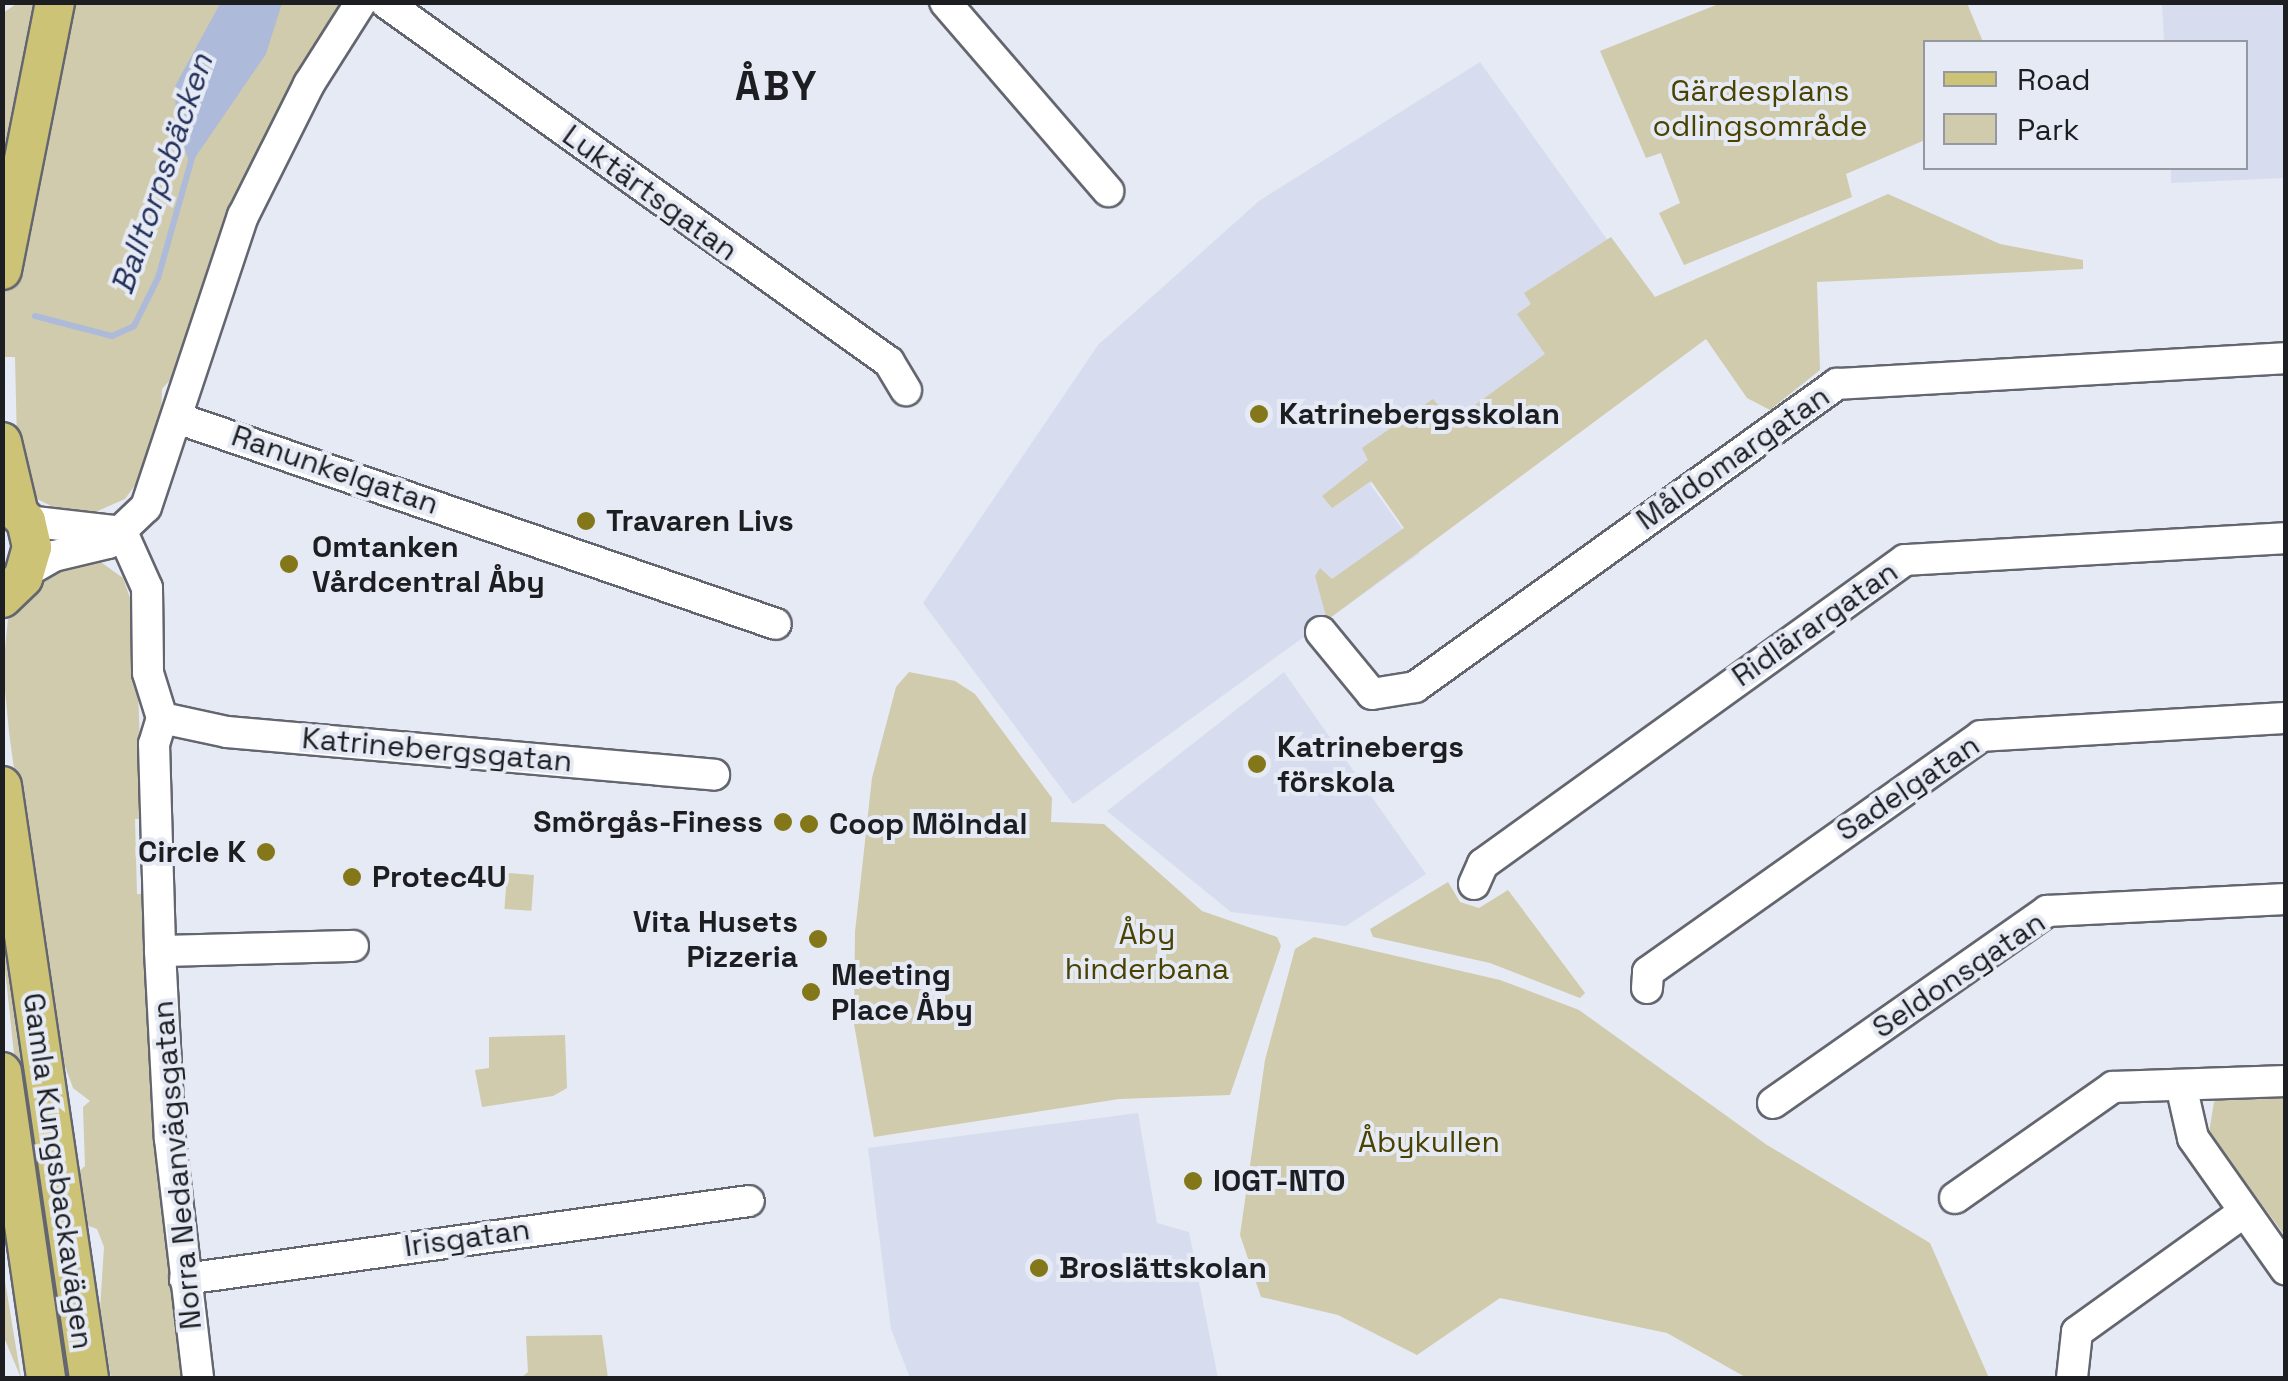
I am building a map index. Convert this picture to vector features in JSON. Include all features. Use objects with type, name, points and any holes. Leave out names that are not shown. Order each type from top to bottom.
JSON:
[{"type":"main road","points":[[2,270],[55,4]]},
{"type":"main road","points":[[2,442],[16,509],[32,547],[14,585]]},
{"type":"main road","name":"Gamla Kungsbackavägen","points":[[2,786],[89,1378]]},
{"type":"main road","name":"Gamla Kungsbackavägen","points":[[2,1072],[46,1378]]},
{"type":"street","points":[[14,585],[122,532],[157,484],[243,216],[310,84],[362,2]]},
{"type":"street","name":"Luktärtsgatan","points":[[385,2],[890,362],[906,390]]},
{"type":"street","points":[[945,2],[1108,191]]},
{"type":"street","name":"Måldomargatan","points":[[1321,632],[1372,694],[1415,686],[1838,384],[2286,358]]},
{"type":"street","name":"Ranunkelgatan","points":[[177,418],[776,624]]},
{"type":"street","points":[[16,509],[122,532]]},
{"type":"street","name":"Norra Nedanvägsgatan","points":[[122,532],[148,588],[148,673],[162,718],[154,744],[160,951],[185,1279],[198,1378]]},
{"type":"street","name":"Ridlärargatan","points":[[1474,884],[1483,864],[1905,560],[2286,538]]},
{"type":"street","name":"Katrinebergsgatan","points":[[162,718],[227,732],[714,776]]},
{"type":"street","name":"Sadelgatan","points":[[1647,988],[1648,972],[1980,736],[2286,718]]},
{"type":"street","name":"Seldonsgatan","points":[[1773,1103],[2048,912],[2286,899]]},
{"type":"street","points":[[160,951],[354,946]]},
{"type":"street","points":[[1955,1198],[2096,1094],[2181,1085],[2286,1081]]},
{"type":"street","points":[[2181,1085],[2185,1123],[2286,1270]]},
{"type":"street","name":"Irisgatan","points":[[185,1279],[749,1201]]},
{"type":"street","points":[[2072,1378],[2077,1332],[2244,1212]]},
{"type":"shaded area","points":[[2162,3],[2285,3],[2285,178],[2171,183],[2171,170],[2248,170],[2248,40],[2164,40]]},
{"type":"shaded area","name":"Katrinebergsskolan","points":[[1480,62],[1608,241],[1571,340],[1370,484],[1420,553],[1073,804],[923,603],[1098,345],[1259,201]]},
{"type":"shaded area","name":"Katrinebergs förskola","points":[[1284,672],[1426,874],[1346,926],[1231,912],[1107,811]]},
{"type":"shaded area","name":"Broslättskolan","points":[[1138,1113],[1157,1223],[1189,1232],[1218,1378],[910,1378],[891,1329],[868,1148]]},
{"type":"green space","points":[[19,2],[342,3],[294,78],[226,217],[171,379],[162,389],[161,420],[146,470],[125,499],[93,513],[68,514],[37,499],[17,445],[15,357],[3,357],[3,13]]},
{"type":"green space","name":"Gärdesplans odlingsområde","points":[[1721,3],[1967,3],[1982,40],[1923,40],[1923,141],[1846,174],[1852,197],[1684,265],[1659,213],[1680,203],[1661,153],[1646,158],[1600,51]]},
{"type":"green space","points":[[1888,194],[2000,244],[2083,260],[2083,269],[1817,282],[1820,370],[1770,410],[1747,398],[1706,339],[1327,620],[1315,576],[1320,568],[1332,579],[1404,528],[1371,481],[1332,508],[1322,496],[1368,460],[1362,448],[1433,399],[1453,421],[1545,354],[1517,314],[1531,304],[1524,293],[1611,237],[1655,297]]},
{"type":"green space","points":[[98,560],[123,578],[135,612],[142,797],[150,818],[135,819],[137,894],[151,894],[186,1378],[111,1378],[100,1310],[104,1247],[97,1229],[86,1225],[82,1239],[78,1216],[78,1172],[85,1166],[83,1107],[90,1101],[73,1088],[48,1020],[9,732],[3,669],[8,619],[48,571]]},
{"type":"green space","name":"Åby hinderbana","points":[[909,672],[955,681],[975,694],[1052,798],[1051,822],[1104,824],[1202,911],[1277,937],[1281,946],[1230,1095],[1119,1099],[874,1137],[854,1024],[855,932],[872,778],[896,687]]},
{"type":"green space","points":[[2,871],[76,1378],[59,1378],[22,1129],[3,950]]},
{"type":"green space","points":[[507,873],[534,875],[531,911],[504,909]]},
{"type":"green space","points":[[1448,882],[1460,902],[1479,908],[1508,890],[1585,993],[1580,998],[1490,963],[1373,937],[1370,929]]},
{"type":"green space","name":"Åbykullen","points":[[1314,937],[1500,980],[1579,1010],[1767,1145],[1930,1243],[1989,1378],[1747,1378],[1667,1333],[1500,1298],[1417,1355],[1338,1315],[1261,1297],[1240,1235],[1265,1060],[1295,949]]},
{"type":"green space","points":[[565,1035],[567,1088],[553,1096],[482,1107],[475,1070],[489,1068],[489,1037]]},
{"type":"green space","points":[[2285,1089],[2285,1236],[2209,1133],[2214,1102],[2231,1093]]},
{"type":"green space","points":[[2,1263],[21,1378],[3,1335]]},
{"type":"green space","points":[[602,1335],[608,1378],[521,1378],[528,1372],[526,1336]]},
{"type":"water","points":[[221,2],[282,3],[266,54],[190,165],[176,122],[175,86]]},
{"type":"waterway","name":"Balltorpsbäcken","points":[[35,316],[112,336],[134,326],[158,278],[192,158]]},
{"type":"place","name":"Katrinebergsskolan","points":[[1259,414]]},
{"type":"place","name":"Travaren Livs","points":[[586,521]]},
{"type":"place","name":"Omtanken Vårdcentral Åby","points":[[289,564]]},
{"type":"place","name":"Katrinebergs förskola","points":[[1257,764]]},
{"type":"place","name":"Smörgås-Finess","points":[[783,822]]},
{"type":"place","name":"Coop Mölndal","points":[[809,824]]},
{"type":"place","name":"Circle K","points":[[266,852]]},
{"type":"place","name":"Protec4U","points":[[352,877]]},
{"type":"place","name":"Vita Husets Pizzeria","points":[[818,939]]},
{"type":"place","name":"Meeting Place Åby","points":[[811,992]]},
{"type":"place","name":"IOGT-NTO","points":[[1193,1181]]},
{"type":"place","name":"Broslättskolan","points":[[1039,1268]]},
{"type":"district","name":"ÅBY","points":[[777,87]]}]
